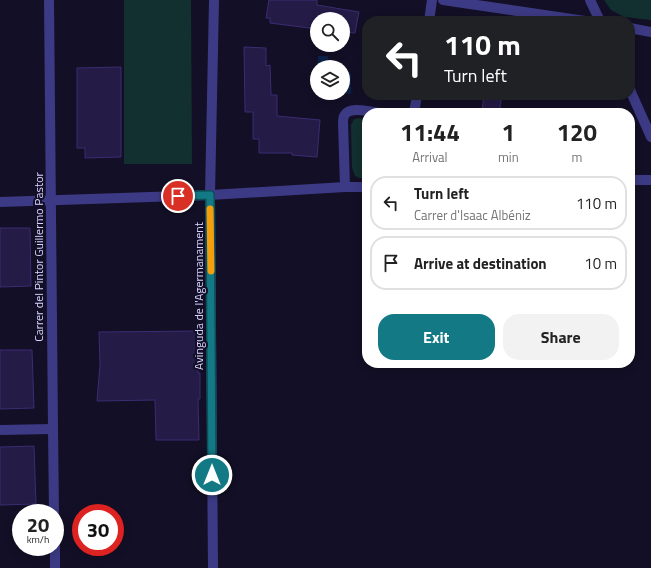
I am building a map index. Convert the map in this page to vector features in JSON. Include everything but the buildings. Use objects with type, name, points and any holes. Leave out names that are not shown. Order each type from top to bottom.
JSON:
[{"type":"street","name":"Carrer del Pintor Guillermo Pastor","points":[[49,0],[54,504]]},
{"type":"street","name":"Avinguda de l'Agermanament","points":[[213,568],[210,195],[214,0]]},
{"type":"street","points":[[430,16],[432,0]]},
{"type":"street","points":[[443,0],[550,16]]},
{"type":"street","points":[[590,0],[598,16]]},
{"type":"street","points":[[635,29],[651,32]]},
{"type":"street","points":[[634,100],[651,137]]},
{"type":"street","points":[[345,187],[342,122],[347,111],[354,109],[362,110]]},
{"type":"street","points":[[635,180],[651,180]]},
{"type":"street","points":[[0,202],[210,195],[362,187]]},
{"type":"street","points":[[0,430],[53,429]]},
{"type":"street","points":[[55,556],[55,568]]},
{"type":"green space","points":[[124,0],[191,0],[192,164],[124,164]]},
{"type":"green space","points":[[604,0],[651,0],[651,20],[635,18],[635,16],[622,16],[611,10]]},
{"type":"green space","points":[[354,119],[362,119],[362,178],[355,176],[352,168],[351,125]]},
{"type":"water","points":[[318,56],[328,56],[328,60],[318,60]]},
{"type":"water","points":[[350,73],[351,73],[350,94]]},
{"type":"slow traffic","points":[[210,209],[211,271]]},
{"type":"route","points":[[178,196],[210,195],[212,475]]}]
